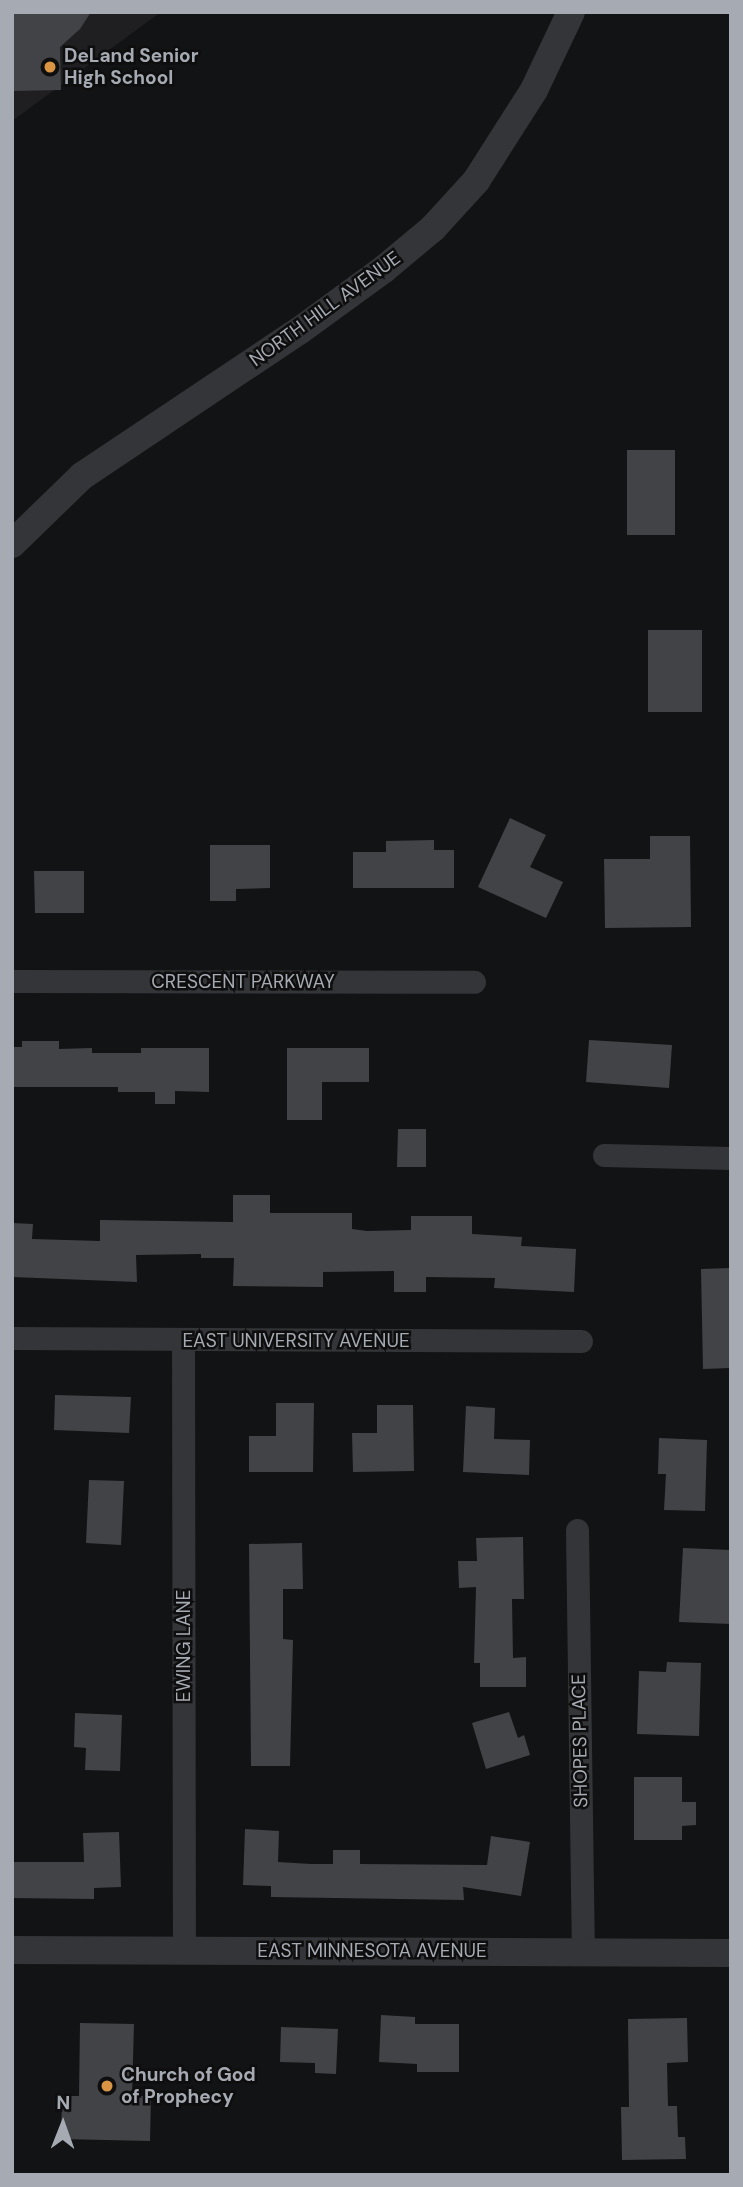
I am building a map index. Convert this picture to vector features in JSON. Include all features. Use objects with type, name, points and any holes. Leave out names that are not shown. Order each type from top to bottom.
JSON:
[{"type":"street","name":"NORTH HILL AVENUE","points":[[12,544],[82,476],[299,331],[384,269],[433,228],[476,181],[534,90],[571,12]]},
{"type":"street","name":"CRESCENT PARKWAY","points":[[12,981],[474,982]]},
{"type":"street","points":[[604,1155],[731,1158]]},
{"type":"street","name":"EAST UNIVERSITY AVENUE","points":[[12,1338],[581,1341]]},
{"type":"street","name":"EWING LANE","points":[[183,1341],[184,1951]]},
{"type":"street","name":"SHOPES PLACE","points":[[578,1530],[583,1952]]},
{"type":"street","name":"EAST MINNESOTA AVENUE","points":[[12,1950],[731,1953]]},
{"type":"shaded area","name":"DeLand Senior High School","points":[[12,12],[161,12],[12,121]]},
{"type":"building","points":[[12,12],[91,12],[80,29],[60,47],[61,90],[12,91]]},
{"type":"building","points":[[627,450],[675,450],[675,535],[627,535]]},
{"type":"building","points":[[648,630],[702,630],[702,712],[648,712]]},
{"type":"building","points":[[510,818],[546,835],[530,867],[563,882],[546,918],[478,887]]},
{"type":"building","points":[[650,836],[690,836],[691,927],[605,928],[604,859],[650,859]]},
{"type":"building","points":[[434,840],[434,850],[454,850],[454,888],[353,888],[353,852],[386,852],[386,841]]},
{"type":"building","points":[[210,845],[270,845],[270,888],[236,889],[236,901],[210,901]]},
{"type":"building","points":[[34,871],[84,871],[84,913],[35,913]]},
{"type":"building","points":[[589,1040],[672,1045],[669,1088],[586,1082]]},
{"type":"building","points":[[22,1041],[59,1041],[59,1049],[92,1048],[92,1053],[141,1053],[141,1048],[209,1048],[209,1092],[175,1091],[175,1104],[155,1104],[155,1092],[118,1092],[118,1087],[12,1087],[12,1047],[22,1047]]},
{"type":"building","points":[[287,1048],[369,1048],[369,1082],[322,1082],[322,1120],[287,1120]]},
{"type":"building","points":[[398,1129],[426,1129],[426,1167],[397,1167]]},
{"type":"building","points":[[233,1195],[270,1195],[270,1213],[352,1213],[352,1229],[367,1231],[411,1230],[411,1216],[472,1216],[472,1234],[522,1237],[521,1246],[576,1249],[574,1292],[494,1288],[495,1278],[426,1277],[426,1292],[394,1292],[394,1271],[323,1272],[323,1287],[233,1286],[234,1258],[201,1258],[201,1254],[136,1255],[137,1282],[12,1277],[12,1223],[33,1224],[32,1239],[100,1241],[100,1220],[233,1222]]},
{"type":"building","points":[[731,1268],[731,1368],[703,1369],[701,1269]]},
{"type":"building","points":[[55,1395],[131,1397],[129,1433],[54,1430]]},
{"type":"building","points":[[276,1403],[314,1403],[313,1472],[249,1472],[249,1436],[276,1436]]},
{"type":"building","points":[[377,1405],[413,1405],[414,1471],[353,1472],[352,1433],[377,1433]]},
{"type":"building","points":[[466,1406],[495,1408],[494,1439],[530,1440],[529,1475],[463,1472]]},
{"type":"building","points":[[659,1438],[707,1440],[705,1511],[664,1510],[666,1474],[658,1474]]},
{"type":"building","points":[[89,1480],[124,1481],[121,1545],[86,1543]]},
{"type":"building","points":[[523,1537],[524,1599],[512,1599],[513,1658],[526,1657],[526,1687],[480,1687],[480,1663],[474,1663],[476,1587],[459,1588],[458,1561],[477,1561],[476,1538]]},
{"type":"building","points":[[302,1543],[303,1589],[283,1589],[283,1639],[293,1640],[290,1766],[251,1766],[249,1544]]},
{"type":"building","points":[[683,1548],[731,1550],[731,1624],[679,1622]]},
{"type":"building","points":[[667,1662],[701,1663],[699,1736],[637,1734],[639,1671],[666,1672]]},
{"type":"building","points":[[509,1712],[518,1738],[524,1735],[530,1755],[486,1769],[472,1723]]},
{"type":"building","points":[[75,1713],[122,1715],[120,1771],[85,1770],[86,1748],[74,1747]]},
{"type":"building","points":[[634,1777],[682,1777],[682,1802],[696,1802],[696,1825],[682,1826],[682,1840],[634,1840]]},
{"type":"building","points":[[245,1829],[279,1831],[278,1862],[311,1864],[333,1864],[333,1850],[360,1850],[360,1864],[487,1865],[491,1836],[530,1842],[521,1896],[463,1887],[464,1900],[271,1897],[271,1886],[243,1885]]},
{"type":"building","points":[[119,1832],[121,1887],[94,1888],[94,1899],[12,1898],[12,1862],[84,1862],[83,1833]]},
{"type":"building","points":[[381,2015],[415,2017],[415,2024],[459,2024],[459,2072],[417,2072],[417,2064],[379,2062]]},
{"type":"building","points":[[687,2018],[688,2062],[667,2063],[668,2106],[677,2106],[678,2137],[685,2137],[686,2159],[622,2160],[621,2107],[629,2107],[628,2019]]},
{"type":"building","points":[[80,2023],[134,2024],[132,2096],[151,2096],[150,2141],[61,2139],[62,2096],[79,2096]]},
{"type":"building","points":[[281,2027],[338,2029],[336,2074],[315,2073],[315,2063],[280,2062]]},
{"type":"place","name":"DeLand Senior High School","points":[[50,67]]},
{"type":"place","name":"Church of God of Prophecy","points":[[107,2086]]}]
